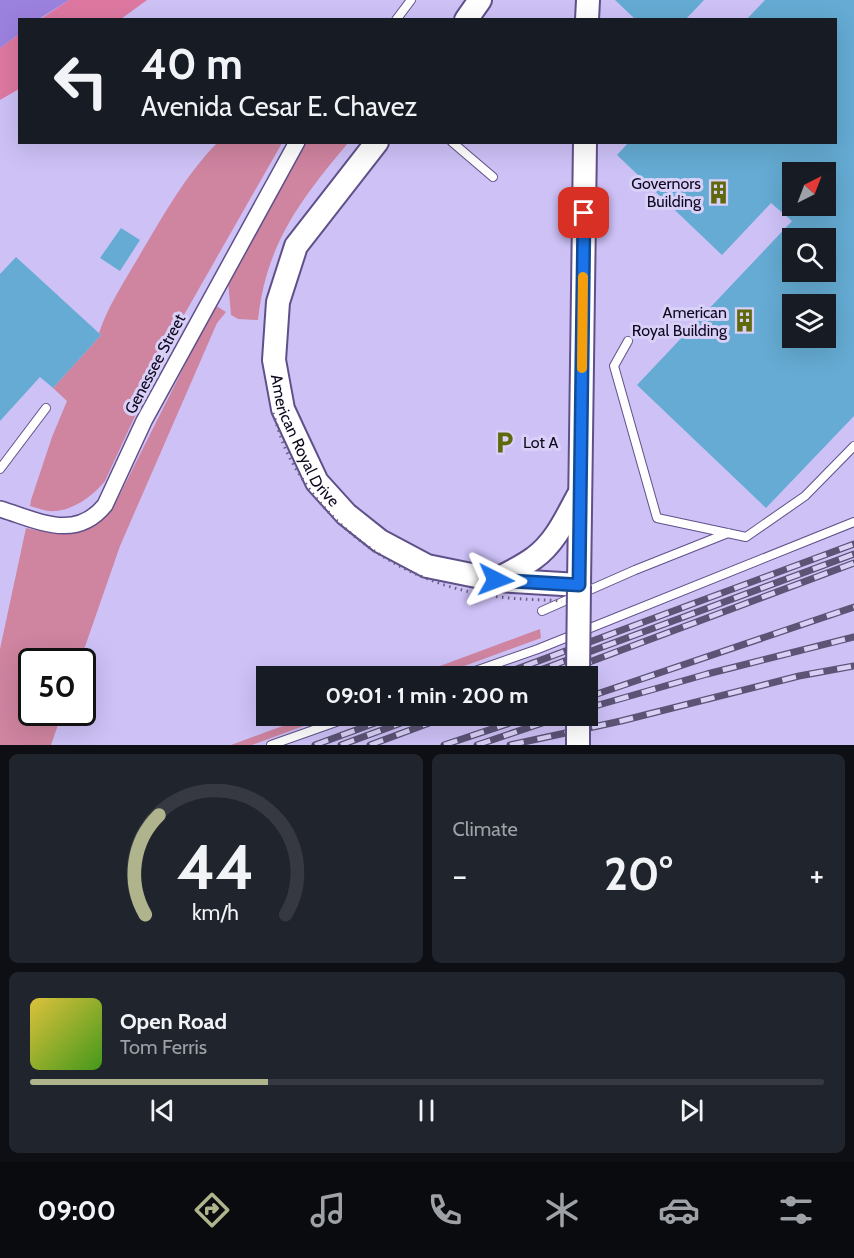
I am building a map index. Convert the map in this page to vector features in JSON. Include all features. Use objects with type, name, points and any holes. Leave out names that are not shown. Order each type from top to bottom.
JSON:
[{"type":"main road","points":[[467,18],[480,0]]},
{"type":"main road","points":[[587,18],[588,0]]},
{"type":"main road","name":"American Royal Drive","points":[[375,144],[296,246],[278,302],[274,360],[278,411],[317,482],[346,514],[380,541],[427,566],[579,593]]},
{"type":"main road","points":[[578,666],[585,144]]},
{"type":"main road","points":[[496,580],[534,558],[545,548],[556,534],[580,492]]},
{"type":"main road","points":[[578,726],[578,745]]},
{"type":"street","name":"Genessee Street","points":[[0,509],[50,525],[64,527],[81,524],[98,513],[105,505],[144,421],[296,144]]},
{"type":"lane","points":[[398,18],[411,0]]},
{"type":"lane","points":[[454,144],[493,177]]},
{"type":"lane","points":[[628,341],[614,366],[657,518],[746,537],[805,496],[854,446]]},
{"type":"lane","points":[[0,469],[46,408]]},
{"type":"lane","points":[[488,666],[854,522]]},
{"type":"lane","points":[[542,611],[635,570],[728,533]]},
{"type":"lane","points":[[272,745],[325,726]]},
{"type":"path","points":[[278,411],[285,447],[311,492],[342,527],[385,560],[432,581],[493,596],[579,593]]},
{"type":"shaded area","points":[[0,0],[69,0],[41,18],[18,18],[18,35],[0,48]]},
{"type":"shaded area","points":[[69,0],[147,0],[122,18],[42,18]]},
{"type":"shaded area","points":[[18,35],[18,90],[0,100],[0,48]]},
{"type":"shaded area","points":[[216,144],[281,144],[172,336],[105,481],[89,496],[69,508],[52,511],[30,506],[52,437],[67,401],[53,388],[101,335],[99,333],[103,323],[122,285],[165,213]]},
{"type":"shaded area","points":[[304,144],[347,144],[315,184],[288,224],[269,268],[258,320],[238,319],[231,315],[228,281],[246,244]]},
{"type":"shaded area","points":[[215,305],[226,312],[217,323],[120,546],[85,648],[18,648],[18,726],[58,726],[51,745],[0,745],[0,649],[26,528],[54,533],[76,532],[95,522],[116,502]]},
{"type":"shaded area","points":[[540,629],[541,638],[464,666],[440,666]]},
{"type":"shaded area","points":[[283,726],[304,726],[252,745],[231,745]]},
{"type":"building","points":[[615,0],[704,0],[687,18],[634,18]]},
{"type":"building","name":"American Royal Building","points":[[765,0],[854,0],[854,416],[766,508],[637,385],[782,232],[782,282],[836,282],[836,228],[785,228],[792,221],[786,216],[836,216],[836,162],[782,162],[782,212],[771,203],[722,255],[617,155],[627,144],[837,144],[837,18],[748,18]]},
{"type":"building","points":[[121,228],[140,240],[120,271],[100,258]]},
{"type":"building","points":[[16,257],[101,335],[53,388],[40,377],[0,421],[0,274]]},
{"type":"railway","points":[[525,666],[854,544]]},
{"type":"railway","points":[[551,666],[854,554]]},
{"type":"railway","points":[[579,666],[854,563]]},
{"type":"railway","points":[[598,694],[854,607]]},
{"type":"railway","points":[[598,705],[707,674],[854,637]]},
{"type":"railway","points":[[510,745],[621,721],[799,676],[854,666]]},
{"type":"railway","points":[[315,745],[367,726]]},
{"type":"railway","points":[[341,745],[393,726]]},
{"type":"railway","points":[[370,745],[421,726]]},
{"type":"railway","points":[[444,745],[501,726]]},
{"type":"railway","points":[[477,745],[533,726]]},
{"type":"slow traffic","points":[[582,368],[583,277]]},
{"type":"place","name":"Governors Building","points":[[719,192]]},
{"type":"place","name":"American Royal Building","points":[[745,321]]},
{"type":"place","name":"Lot A","points":[[505,442]]},
{"type":"route","points":[[496,580],[579,585],[584,213]]}]
